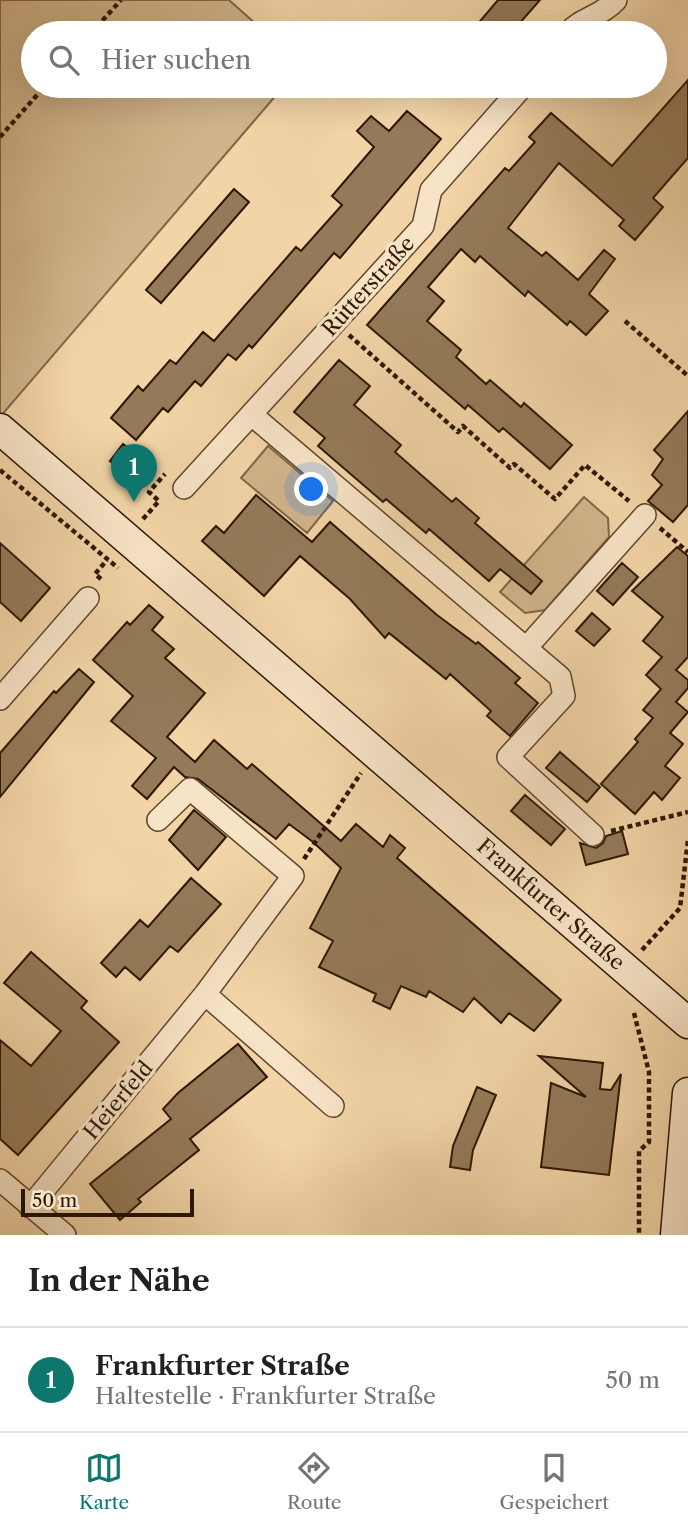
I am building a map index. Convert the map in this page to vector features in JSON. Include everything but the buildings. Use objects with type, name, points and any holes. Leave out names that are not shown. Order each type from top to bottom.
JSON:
[{"type":"main road","name":"Frankfurter Straße","points":[[0,429],[688,1023]]},
{"type":"main road","points":[[676,1235],[688,1093]]},
{"type":"street","points":[[584,21],[607,10],[616,0]]},
{"type":"street","name":"Rütterstraße","points":[[184,488],[423,226],[431,190],[512,98]]},
{"type":"street","points":[[252,415],[560,677],[564,696],[508,757],[593,835]]},
{"type":"street","points":[[527,647],[645,515]]},
{"type":"street","points":[[0,699],[88,598]]},
{"type":"street","points":[[158,820],[190,789],[293,876]]},
{"type":"street","name":"Heierfeld","points":[[30,1207],[205,994],[293,876]]},
{"type":"street","points":[[205,994],[333,1106]]},
{"type":"street","points":[[0,1180],[65,1235]]},
{"type":"path","points":[[102,21],[121,0]]},
{"type":"path","points":[[0,137],[34,98]]},
{"type":"path","points":[[625,321],[688,376]]},
{"type":"path","points":[[335,323],[458,432],[463,426],[510,468],[514,464],[555,499],[585,465],[688,552]]},
{"type":"path","points":[[293,876],[375,752]]},
{"type":"path","points":[[593,835],[688,812]]},
{"type":"path","points":[[626,969],[680,908],[688,840]]},
{"type":"path","points":[[628,1006],[637,1016],[649,1072],[649,1142],[639,1151],[639,1235]]},
{"type":"shaded area","points":[[0,0],[229,0],[253,21],[21,21],[21,98],[274,98],[0,417]]},
{"type":"shaded area","points":[[268,446],[333,501],[307,533],[241,478]]},
{"type":"shaded area","points":[[584,497],[608,518],[609,537],[545,610],[525,613],[500,592]]},
{"type":"place","name":"Frankfurter Straße","points":[[134,502]]}]
